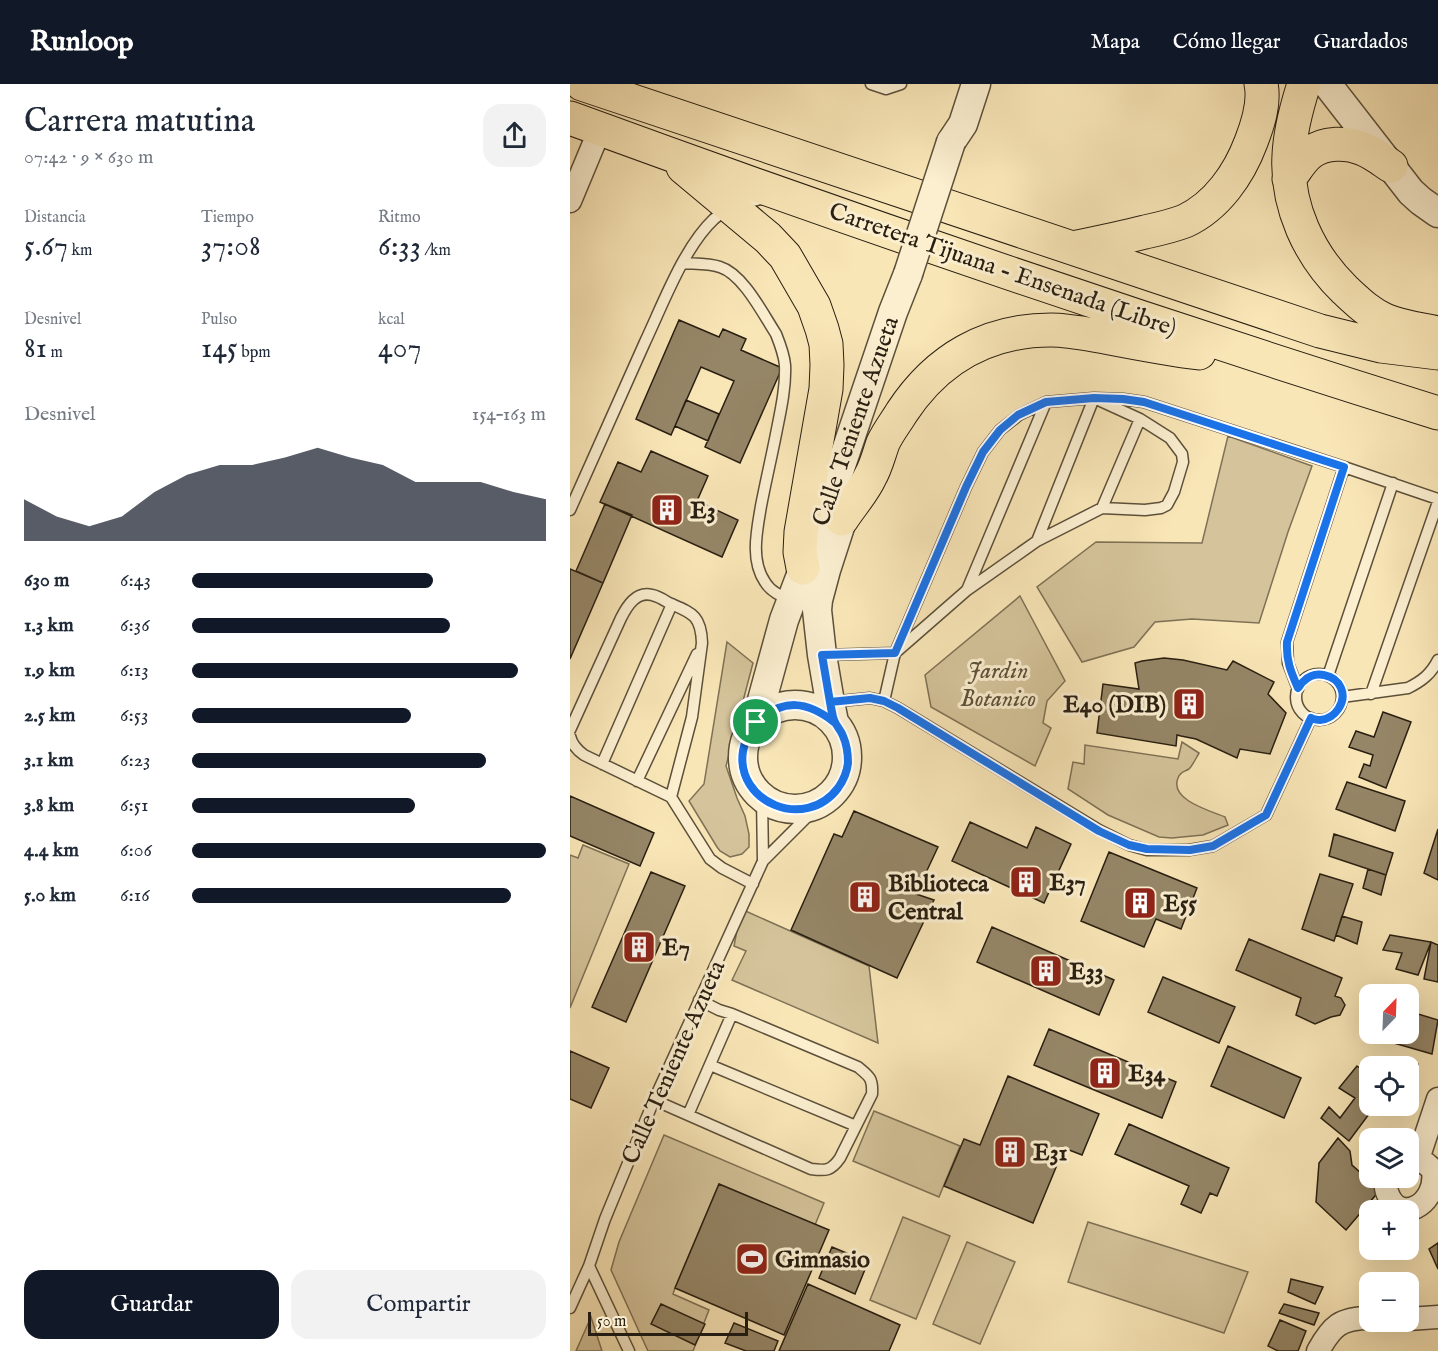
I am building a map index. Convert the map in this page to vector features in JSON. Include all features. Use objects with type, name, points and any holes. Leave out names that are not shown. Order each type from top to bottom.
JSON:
[{"type":"highway","points":[[1304,84],[1291,139],[1289,179],[1293,201],[1313,251],[1331,276],[1367,310],[1395,324],[1438,333]]},
{"type":"highway","name":"Carretera Tijuana - Ensenada (Libre)","points":[[591,86],[1320,331],[1381,346],[1438,353]]},
{"type":"highway","points":[[1071,248],[1171,226],[1200,212],[1234,178],[1257,126],[1263,87]]},
{"type":"highway","name":"Carretera Tijuana - Ensenada (Libre)","points":[[570,118],[974,261],[1292,368],[1438,413]]},
{"type":"highway","points":[[1289,179],[1311,152],[1330,145],[1348,144],[1363,149],[1391,166]]},
{"type":"highway","points":[[665,152],[768,237],[785,256],[814,306],[822,329],[826,344],[826,388],[801,532],[800,552],[803,567]]},
{"type":"highway","points":[[842,519],[870,477],[884,441],[917,392],[955,356],[977,344],[1003,335],[1052,330],[1090,334],[1292,368]]},
{"type":"street","name":"Calle Teniente Azueta","points":[[756,722],[784,620],[830,498],[893,312],[915,277],[976,84]]},
{"type":"street","points":[[1327,84],[1421,201],[1438,213]]},
{"type":"street","points":[[570,201],[600,129]]},
{"type":"street","points":[[832,712],[820,711],[804,705],[786,706],[766,713],[756,722],[747,736],[743,752],[744,769],[751,785],[762,798],[775,806],[790,810],[805,809],[820,804],[833,795],[848,767],[848,751],[832,712],[822,655],[817,619],[819,600],[915,277]]},
{"type":"street","points":[[1419,1145],[1438,1099]]},
{"type":"street","points":[[1386,1188],[1394,1203],[1406,1209],[1419,1209],[1430,1202],[1437,1191],[1436,1177],[1430,1166],[1419,1161]]},
{"type":"street","points":[[1419,1319],[1438,1317]]},
{"type":"street","points":[[1318,1351],[1328,1334],[1337,1326],[1359,1318]]},
{"type":"lane","points":[[871,84],[886,89],[901,84]]},
{"type":"lane","points":[[570,510],[682,263],[702,232],[731,206],[782,194]]},
{"type":"lane","points":[[682,263],[712,265],[730,272],[745,286],[780,342],[785,366],[784,381],[760,514],[756,552],[765,583],[775,593],[791,600]]},
{"type":"lane","points":[[822,655],[895,653],[966,591],[1036,541],[1102,508],[1145,510],[1167,505],[1172,499],[1183,462],[1182,454],[1170,438],[1140,419],[1094,398]]},
{"type":"lane","points":[[1036,541],[1094,398]]},
{"type":"lane","points":[[884,701],[895,653],[983,452],[1000,430],[1018,415],[1046,402],[1094,398],[1144,402],[1393,483],[1438,501],[1371,694]]},
{"type":"lane","points":[[966,591],[1046,402]]},
{"type":"lane","points":[[1102,508],[1140,419]]},
{"type":"lane","points":[[1298,688],[1288,663],[1287,642],[1344,467]]},
{"type":"lane","points":[[1328,676],[1393,483]]},
{"type":"lane","points":[[570,730],[626,608],[633,600],[642,595],[652,595],[692,613],[699,622],[702,643],[692,717],[671,797]]},
{"type":"lane","points":[[602,764],[672,604]]},
{"type":"lane","points":[[637,781],[702,643]]},
{"type":"lane","points":[[1342,697],[1408,688],[1428,675],[1438,660]]},
{"type":"lane","points":[[1319,674],[1328,676],[1341,688],[1341,706],[1328,718],[1319,720],[1303,714],[1296,697],[1298,688],[1310,676],[1319,674]]},
{"type":"lane","points":[[832,712],[870,698],[884,701],[1099,831],[1129,845],[1167,850],[1190,850],[1213,846],[1266,815],[1311,718]]},
{"type":"lane","points":[[570,736],[571,741],[584,755],[671,797],[710,859],[753,884]]},
{"type":"lane","name":"Calle Teniente Azueta","points":[[762,798],[763,861]]},
{"type":"lane","name":"Calle Teniente Azueta","points":[[570,1308],[589,1266],[604,1219],[654,1100],[763,861],[820,804]]},
{"type":"lane","points":[[654,1100],[811,1169],[824,1171],[834,1167],[840,1158],[872,1094],[873,1084],[869,1075],[858,1067],[699,1000]]},
{"type":"lane","points":[[688,1115],[732,1014]]},
{"type":"lane","points":[[710,1065],[856,1126]]},
{"type":"lane","points":[[589,1266],[629,1351]]},
{"type":"green space","points":[[1228,436],[1312,466],[1259,623],[1192,619],[1155,622],[1134,647],[1082,662],[1037,587],[1096,542],[1202,543]]},
{"type":"green space","name":"Jardin Botanico","points":[[1020,596],[1065,681],[1047,701],[1043,723],[1051,728],[1035,766],[931,707],[925,675]]},
{"type":"green space","points":[[727,642],[753,663],[726,766],[745,816],[749,847],[742,854],[730,857],[717,847],[689,801],[704,784]]},
{"type":"green space","points":[[1182,742],[1199,753],[1189,769],[1179,776],[1177,786],[1180,793],[1193,804],[1225,817],[1228,825],[1203,835],[1159,837],[1108,815],[1068,789],[1073,762],[1084,764],[1085,745],[1178,759]]},
{"type":"green space","points":[[583,845],[629,864],[570,1008],[570,855],[578,858]]},
{"type":"green space","points":[[741,909],[869,966],[878,1043],[732,980],[746,951],[734,946]]},
{"type":"green space","points":[[874,1111],[960,1146],[939,1197],[853,1161]]},
{"type":"green space","points":[[664,1135],[824,1203],[815,1225],[719,1184],[673,1294],[709,1310],[693,1351],[648,1351],[611,1270],[619,1242]]},
{"type":"green space","points":[[903,1217],[950,1236],[916,1319],[870,1300]]},
{"type":"green space","points":[[1088,1222],[1248,1272],[1224,1333],[1068,1282]]},
{"type":"green space","points":[[967,1242],[1015,1262],[980,1344],[933,1324]]},
{"type":"green space","points":[[591,1317],[602,1351],[576,1351]]},
{"type":"building","points":[[679,320],[719,337],[723,329],[746,339],[741,350],[782,368],[740,463],[705,447],[734,381],[701,367],[671,435],[636,419]]},
{"type":"building","points":[[686,400],[719,414],[708,441],[675,426]]},
{"type":"building","name":"E3","points":[[651,451],[708,476],[697,501],[738,520],[722,557],[600,502],[618,462],[641,472]]},
{"type":"building","points":[[605,504],[632,515],[603,583],[576,571]]},
{"type":"building","points":[[570,569],[603,583],[570,659]]},
{"type":"building","name":"E40 (DIB)","points":[[1164,658],[1227,670],[1233,661],[1274,682],[1268,694],[1286,713],[1270,754],[1240,749],[1237,758],[1196,739],[1177,735],[1176,746],[1097,733],[1103,684],[1139,689],[1135,663]]},
{"type":"building","points":[[1383,712],[1411,722],[1386,788],[1359,777],[1364,764],[1370,766],[1373,755],[1349,747],[1356,731],[1374,737]]},
{"type":"building","points":[[1347,782],[1405,801],[1395,831],[1336,809]]},
{"type":"building","points":[[570,796],[654,833],[640,866],[570,836]]},
{"type":"building","name":"Biblioteca Central","points":[[854,811],[938,847],[916,894],[934,900],[897,978],[791,930],[834,834],[842,837]]},
{"type":"building","name":"E37","points":[[970,822],[1027,848],[1036,827],[1071,844],[1044,903],[952,861]]},
{"type":"building","points":[[1438,829],[1438,880],[1424,873]]},
{"type":"building","points":[[1334,834],[1393,853],[1386,875],[1329,856]]},
{"type":"building","name":"E55","points":[[1109,852],[1197,888],[1181,929],[1156,919],[1144,947],[1081,921]]},
{"type":"building","points":[[1368,869],[1386,875],[1381,895],[1363,888]]},
{"type":"building","name":"E7","points":[[651,872],[685,886],[626,1022],[592,1007]]},
{"type":"building","points":[[1320,874],[1353,884],[1334,941],[1302,929]]},
{"type":"building","points":[[1342,916],[1362,922],[1357,944],[1336,935]]},
{"type":"building","name":"E33","points":[[992,927],[1114,980],[1099,1015],[977,962]]},
{"type":"building","points":[[1390,935],[1431,942],[1418,975],[1396,969],[1402,953],[1383,950]]},
{"type":"building","points":[[1249,939],[1342,978],[1335,996],[1341,998],[1345,1005],[1340,1015],[1315,1024],[1296,1015],[1301,998],[1236,970]]},
{"type":"building","points":[[1431,942],[1438,945],[1438,982],[1424,979]]},
{"type":"building","points":[[1163,977],[1235,1007],[1219,1043],[1148,1012]]},
{"type":"building","points":[[1419,1014],[1438,1020],[1432,1054],[1397,1044],[1419,1044]]},
{"type":"building","name":"E34","points":[[1049,1029],[1176,1082],[1162,1118],[1034,1065]]},
{"type":"building","points":[[1228,1046],[1301,1078],[1284,1118],[1211,1086]]},
{"type":"building","points":[[570,1051],[609,1068],[591,1108],[570,1099]]},
{"type":"building","points":[[1357,1066],[1359,1067],[1359,1116],[1368,1116],[1349,1141],[1321,1118],[1329,1107],[1340,1118],[1355,1098],[1339,1088]]},
{"type":"building","name":"E31","points":[[1008,1076],[1099,1114],[1082,1155],[1064,1148],[1033,1223],[944,1186],[964,1139],[980,1145]]},
{"type":"building","points":[[1129,1124],[1229,1168],[1217,1196],[1210,1193],[1201,1213],[1181,1204],[1189,1186],[1115,1154]]},
{"type":"building","points":[[1338,1138],[1350,1151],[1352,1165],[1359,1171],[1359,1188],[1380,1190],[1372,1200],[1359,1200],[1359,1215],[1346,1230],[1316,1202],[1319,1163]]},
{"type":"building","name":"Gimnasio","points":[[719,1184],[829,1230],[784,1335],[675,1288]]},
{"type":"building","points":[[1438,1243],[1438,1269],[1429,1249]]},
{"type":"building","points":[[832,1247],[868,1262],[855,1294],[819,1278]]},
{"type":"building","points":[[1291,1279],[1323,1287],[1315,1304],[1288,1292]]},
{"type":"building","points":[[808,1284],[900,1325],[889,1351],[779,1351]]},
{"type":"building","points":[[661,1304],[705,1324],[695,1345],[651,1324]]},
{"type":"building","points":[[1284,1304],[1319,1313],[1314,1325],[1279,1313]]},
{"type":"building","points":[[1280,1320],[1306,1331],[1298,1351],[1278,1351],[1268,1346]]},
{"type":"building","points":[[734,1323],[778,1341],[774,1351],[746,1351],[725,1343]]},
{"type":"place","name":"E3","points":[[667,510]]},
{"type":"place","name":"E40 (DIB)","points":[[1189,704]]},
{"type":"place","name":"E37","points":[[1026,882]]},
{"type":"place","name":"Biblioteca Central","points":[[865,897]]},
{"type":"place","name":"E55","points":[[1140,903]]},
{"type":"place","name":"E7","points":[[639,947]]},
{"type":"place","name":"E33","points":[[1046,971]]},
{"type":"place","name":"E34","points":[[1105,1073]]},
{"type":"place","name":"E31","points":[[1010,1152]]},
{"type":"place","name":"Gimnasio","points":[[752,1259]]},
{"type":"route","points":[[756,722],[747,736],[743,752],[744,769],[751,785],[762,798],[775,806],[790,810],[805,809],[820,804],[833,795],[848,767],[848,751],[843,735],[834,722],[830,702],[870,698],[884,701],[898,708],[1099,831],[1129,845],[1167,850],[1190,850],[1213,846],[1266,815],[1311,718],[1319,720],[1328,718],[1341,706],[1341,688],[1328,676],[1319,674],[1310,676],[1298,688],[1286,652],[1287,642],[1344,467],[1144,402],[1094,398],[1046,402],[1018,415],[1000,430],[983,452],[895,653],[822,655],[830,702],[834,722],[820,711],[804,705],[786,706],[766,713],[756,722]]}]
